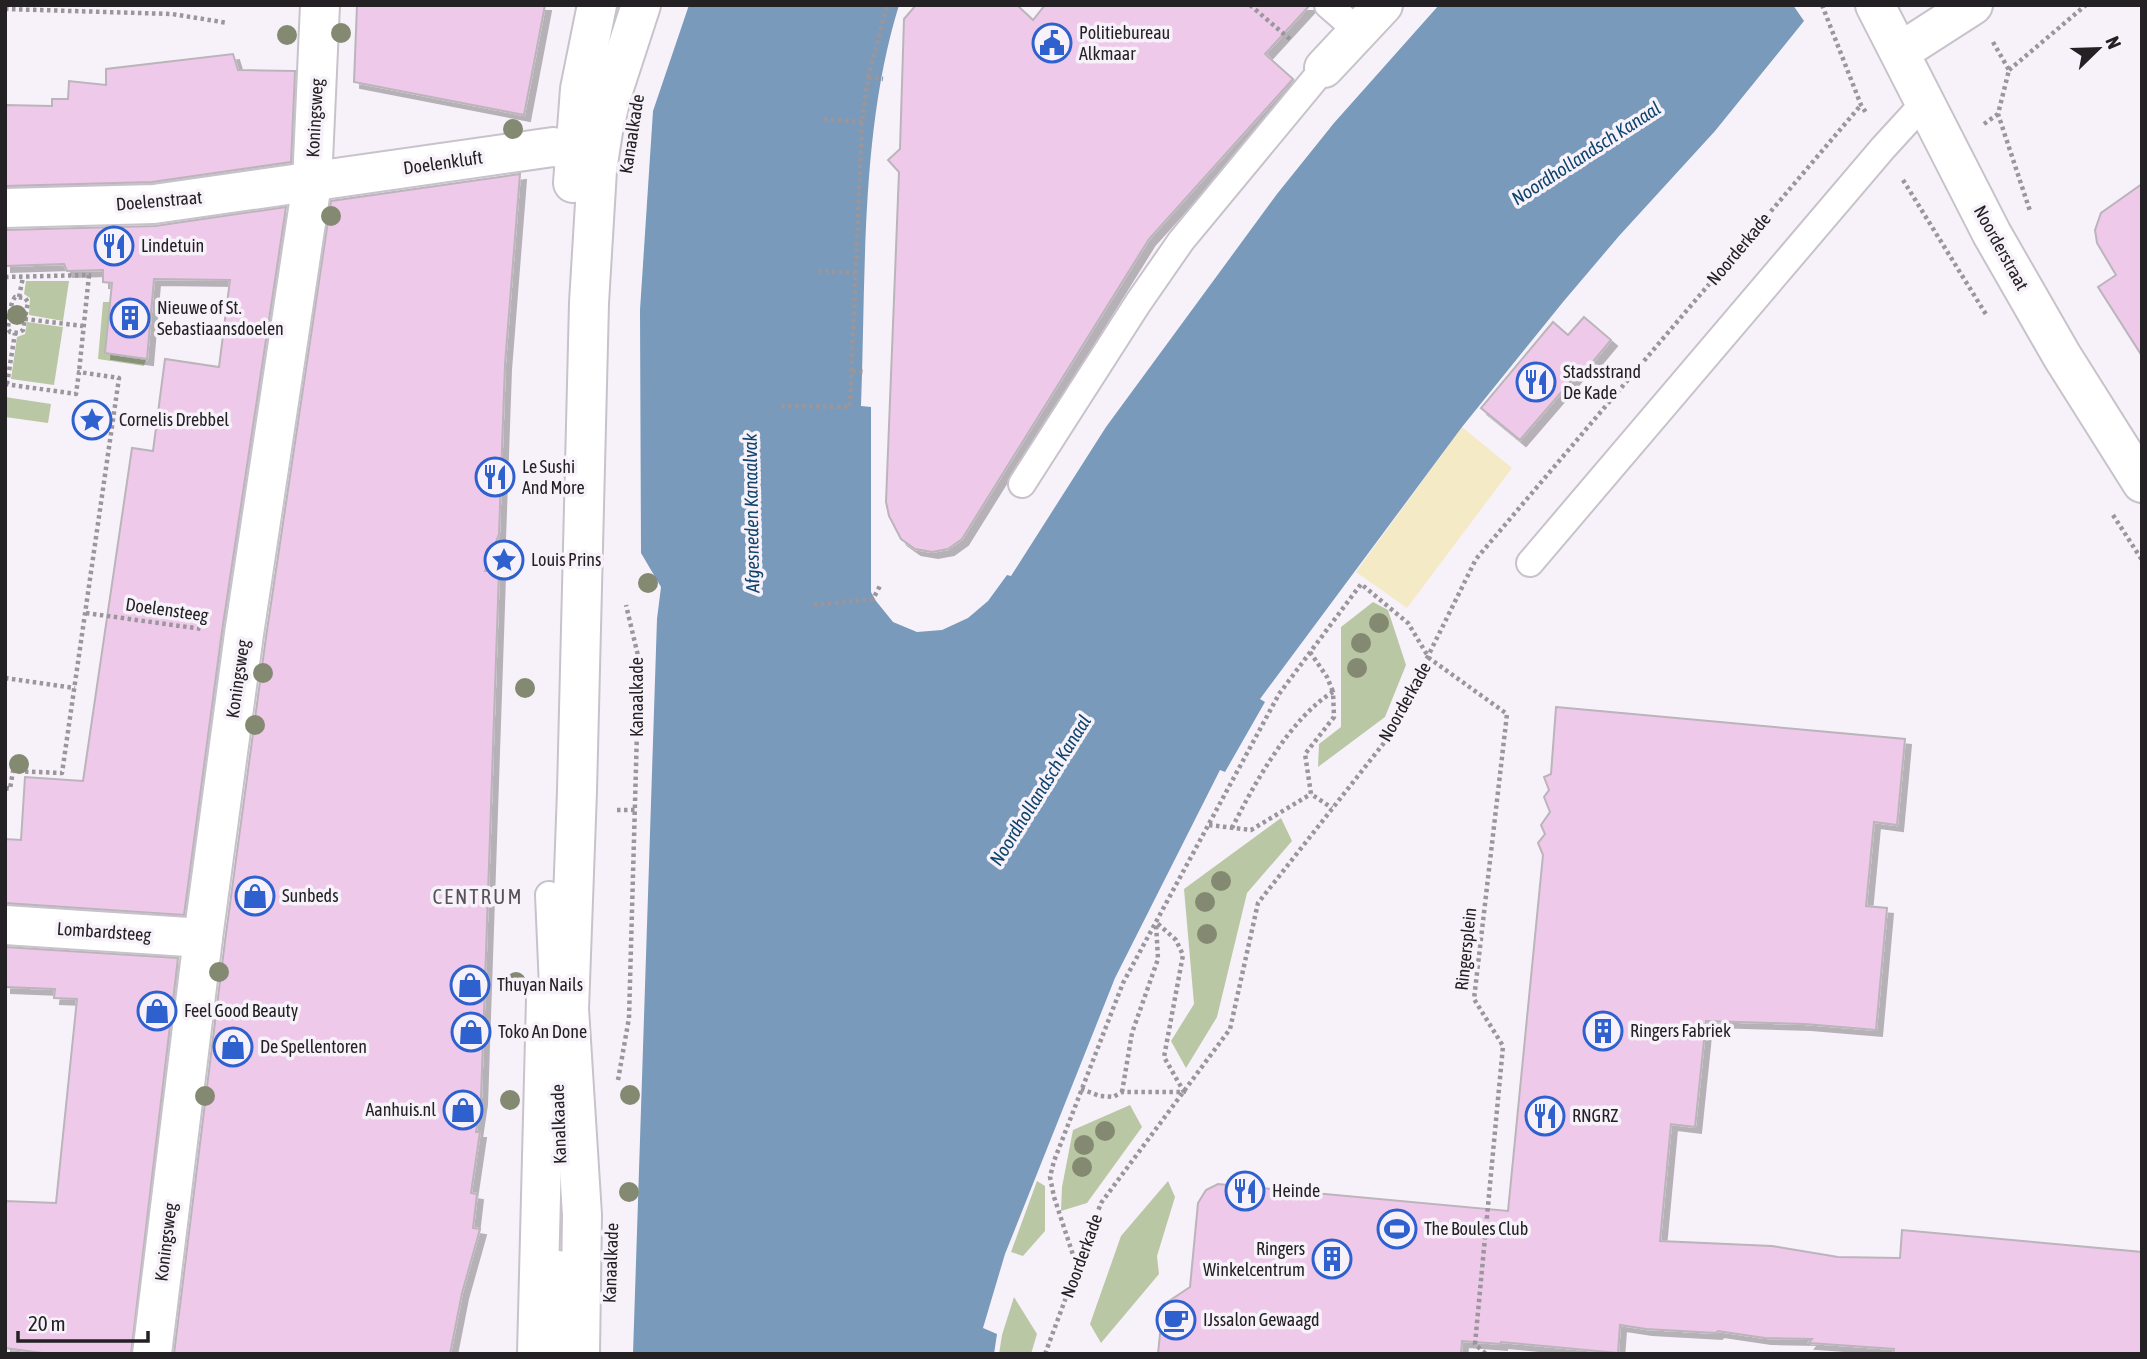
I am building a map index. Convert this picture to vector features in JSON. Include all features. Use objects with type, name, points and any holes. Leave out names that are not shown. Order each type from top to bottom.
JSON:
[{"type":"street","name":"Koningsweg","points":[[152,1354],[202,938],[244,635],[312,183],[320,5]]},
{"type":"street","points":[[537,1354],[549,895],[574,150],[580,89],[597,5]]},
{"type":"street","name":"Kanaalkade","points":[[579,1354],[582,1215],[569,1009],[589,303],[597,170],[603,131],[641,5]]},
{"type":"street","name":"Noorderstraat","points":[[1875,5],[1992,234],[2062,356],[2142,483]]},
{"type":"street","points":[[1900,52],[1973,5]]},
{"type":"street","points":[[1324,68],[1371,18]]},
{"type":"street","name":"Doelenkluft","points":[[312,183],[553,147],[574,150]]},
{"type":"street","name":"Doelenstraat","points":[[5,208],[154,204],[312,183]]},
{"type":"street","name":"Lombardsteeg","points":[[5,925],[202,938]]},
{"type":"lane","points":[[1328,5],[1371,18]]},
{"type":"lane","points":[[1023,484],[1138,303],[1181,241],[1324,68]]},
{"type":"lane","points":[[1530,563],[1874,158],[1926,101]]},
{"type":"lane","name":"Kanalkaade","points":[[549,895],[561,1157],[556,1354]]},
{"type":"path","points":[[780,406],[850,407],[862,122],[868,76],[887,5]]},
{"type":"path","points":[[1250,5],[1324,68]]},
{"type":"path","points":[[2033,218],[1998,114],[2009,70],[2087,5]]},
{"type":"path","points":[[1823,7],[1861,105],[1873,122]]},
{"type":"path","points":[[5,9],[172,14],[228,23]]},
{"type":"path","points":[[2006,63],[2009,70]]},
{"type":"path","points":[[868,76],[883,79]]},
{"type":"path","name":"Noorderkade","points":[[1045,1354],[1101,1203],[1230,1029],[1258,903],[1387,739],[1476,559],[1861,105]]},
{"type":"path","points":[[824,119],[862,122]]},
{"type":"path","points":[[818,271],[855,273]]},
{"type":"path","points":[[5,277],[89,275],[76,394],[6,384],[15,333]]},
{"type":"path","points":[[19,297],[23,277]]},
{"type":"path","points":[[15,297],[24,298],[28,302],[23,330],[10,332],[7,316],[15,297]]},
{"type":"path","points":[[25,319],[84,326]]},
{"type":"path","points":[[852,371],[865,372]]},
{"type":"path","points":[[5,788],[10,789],[13,771],[62,773],[119,378],[79,372]]},
{"type":"path","points":[[814,605],[873,599],[881,584]]},
{"type":"path","points":[[1077,1267],[1054,1197],[1050,1177],[1054,1160],[1123,983],[1279,694],[1361,584],[1408,623],[1429,658]]},
{"type":"path","name":"Kanaalkade","points":[[617,1087],[629,1018],[639,660],[624,598]]},
{"type":"path","name":"Doelensteeg","points":[[86,613],[244,635]]},
{"type":"path","points":[[1310,652],[1334,692],[1334,717],[1305,754],[1311,794],[1332,808]]},
{"type":"path","name":"Ringersplein","points":[[1429,658],[1507,714],[1474,999],[1503,1046],[1475,1344],[1486,1354]]},
{"type":"path","points":[[5,678],[75,688]]},
{"type":"path","points":[[1232,828],[1289,733],[1317,702],[1334,692]]},
{"type":"path","points":[[1209,825],[1251,830],[1311,794]]},
{"type":"path","points":[[609,810],[635,810]]},
{"type":"path","points":[[1081,1089],[1100,1096],[1113,1097],[1122,1092],[1184,1092],[1164,1057],[1183,955],[1176,940],[1156,922]]},
{"type":"path","points":[[1122,1092],[1132,1032],[1158,959],[1156,922]]},
{"type":"green space","points":[[26,281],[69,281],[63,321],[29,315],[30,298],[24,294]]},
{"type":"green space","points":[[103,302],[111,302],[106,353],[146,359],[144,366],[98,359]]},
{"type":"green space","points":[[27,322],[63,327],[54,385],[11,379],[17,337],[25,334]]},
{"type":"green space","points":[[5,397],[51,404],[48,423],[5,417]]},
{"type":"green space","points":[[1373,602],[1388,610],[1406,665],[1385,717],[1318,767],[1319,744],[1341,727],[1341,627]]},
{"type":"green space","points":[[1281,818],[1292,841],[1247,893],[1217,1017],[1186,1068],[1171,1041],[1194,1004],[1184,889]]},
{"type":"green space","points":[[1130,1105],[1142,1127],[1087,1203],[1061,1211],[1062,1187],[1073,1130]]},
{"type":"green space","points":[[1037,1181],[1045,1186],[1045,1231],[1023,1256],[1011,1252]]},
{"type":"green space","points":[[1168,1181],[1175,1197],[1157,1256],[1159,1274],[1101,1343],[1090,1324],[1121,1236]]},
{"type":"green space","points":[[1014,1297],[1037,1334],[1031,1354],[999,1354]]},
{"type":"sand","points":[[1462,427],[1512,468],[1407,608],[1356,572]]},
{"type":"water","points":[[689,5],[899,5],[886,53],[871,153],[861,406],[871,407],[871,592],[893,622],[917,632],[942,630],[968,618],[988,601],[1007,575],[1011,576],[1106,427],[1277,194],[1334,123],[1439,5],[1793,5],[1804,21],[1715,131],[1563,302],[1462,427],[1260,699],[1265,702],[1225,772],[1220,770],[1115,978],[1005,1254],[983,1328],[997,1334],[994,1354],[633,1354],[657,619],[661,587],[641,553],[640,310],[653,111]]},
{"type":"building","points":[[357,5],[545,5],[524,115],[354,82]]},
{"type":"building","points":[[916,5],[1017,5],[1033,20],[1045,5],[1310,5],[1265,54],[1293,79],[1149,239],[962,539],[948,549],[932,552],[915,549],[901,539],[889,516],[886,502],[899,172],[888,160],[900,149],[904,19]]},
{"type":"building","points":[[233,54],[238,70],[295,71],[291,162],[152,182],[5,186],[5,105],[52,106],[52,99],[68,99],[69,81],[106,85],[106,69]]},
{"type":"building","points":[[520,174],[505,364],[499,534],[485,571],[499,571],[481,1099],[476,1132],[480,1132],[471,1193],[477,1194],[473,1228],[480,1229],[462,1293],[450,1354],[174,1354],[266,637],[331,201]]},
{"type":"building","points":[[2142,184],[2142,356],[2098,287],[2116,275],[2097,243],[2095,230],[2101,213]]},
{"type":"building","points":[[286,207],[222,631],[184,915],[5,903],[5,839],[21,840],[25,777],[83,781],[132,448],[153,451],[165,359],[219,367],[230,280],[154,279],[147,359],[105,353],[112,283],[103,282],[103,270],[67,271],[64,264],[5,266],[5,230],[155,226]]},
{"type":"building","points":[[1584,317],[1611,340],[1586,370],[1583,367],[1520,440],[1481,408],[1553,322],[1568,335]]},
{"type":"building","name":"Ringers Fabriek","points":[[1556,707],[1905,739],[1897,825],[1874,822],[1866,906],[1887,908],[1876,1030],[1805,1024],[1706,1021],[1695,1127],[1671,1124],[1660,1241],[1772,1246],[1838,1257],[1900,1258],[1902,1230],[2142,1252],[2142,1354],[1893,1354],[1894,1349],[1809,1343],[1812,1339],[1765,1338],[1718,1331],[1646,1329],[1620,1325],[1618,1353],[1462,1341],[1461,1354],[1158,1354],[1163,1305],[1190,1287],[1198,1203],[1206,1190],[1218,1184],[1508,1211],[1543,855],[1538,843],[1545,834],[1541,825],[1550,812],[1544,797],[1549,790],[1544,777],[1551,774]]},
{"type":"building","points":[[5,947],[178,958],[131,1354],[50,1354],[5,1348],[5,1201],[56,1203],[77,999],[54,998],[55,989],[5,987]]},
{"type":"place","name":"Politiebureau Alkmaar","points":[[1052,43]]},
{"type":"place","name":"Lindetuin","points":[[114,246]]},
{"type":"place","name":"Nieuwe of St. Sebastiaansdoelen","points":[[130,318]]},
{"type":"place","name":"Stadsstrand De Kade","points":[[1536,382]]},
{"type":"place","name":"Cornelis Drebbel","points":[[92,420]]},
{"type":"place","name":"Le Sushi And More","points":[[495,477]]},
{"type":"place","name":"Louis Prins","points":[[504,560]]},
{"type":"place","name":"Sunbeds","points":[[255,896]]},
{"type":"place","name":"Thuyan Nails","points":[[470,985]]},
{"type":"place","name":"Feel Good Beauty","points":[[157,1011]]},
{"type":"place","name":"Ringers Fabriek","points":[[1603,1031]]},
{"type":"place","name":"Toko An Done","points":[[471,1032]]},
{"type":"place","name":"De Spellentoren","points":[[233,1047]]},
{"type":"place","name":"Aanhuis.nl","points":[[463,1110]]},
{"type":"place","name":"RNGRZ","points":[[1545,1116]]},
{"type":"place","name":"Heinde","points":[[1245,1191]]},
{"type":"place","name":"The Boules Club","points":[[1397,1229]]},
{"type":"place","name":"Ringers Winkelcentrum","points":[[1332,1259]]},
{"type":"place","name":"IJssalon Gewaagd","points":[[1176,1320]]},
{"type":"district","name":"CENTRUM","points":[[478,897]]},
{"type":"water label","name":"Noordhollandsch Kanaal","points":[[1586,153]]},
{"type":"water label","name":"Afgesneden Kanaalvak","points":[[751,513]]},
{"type":"water label","name":"Noordhollandsch Kanaal","points":[[1040,790]]}]
